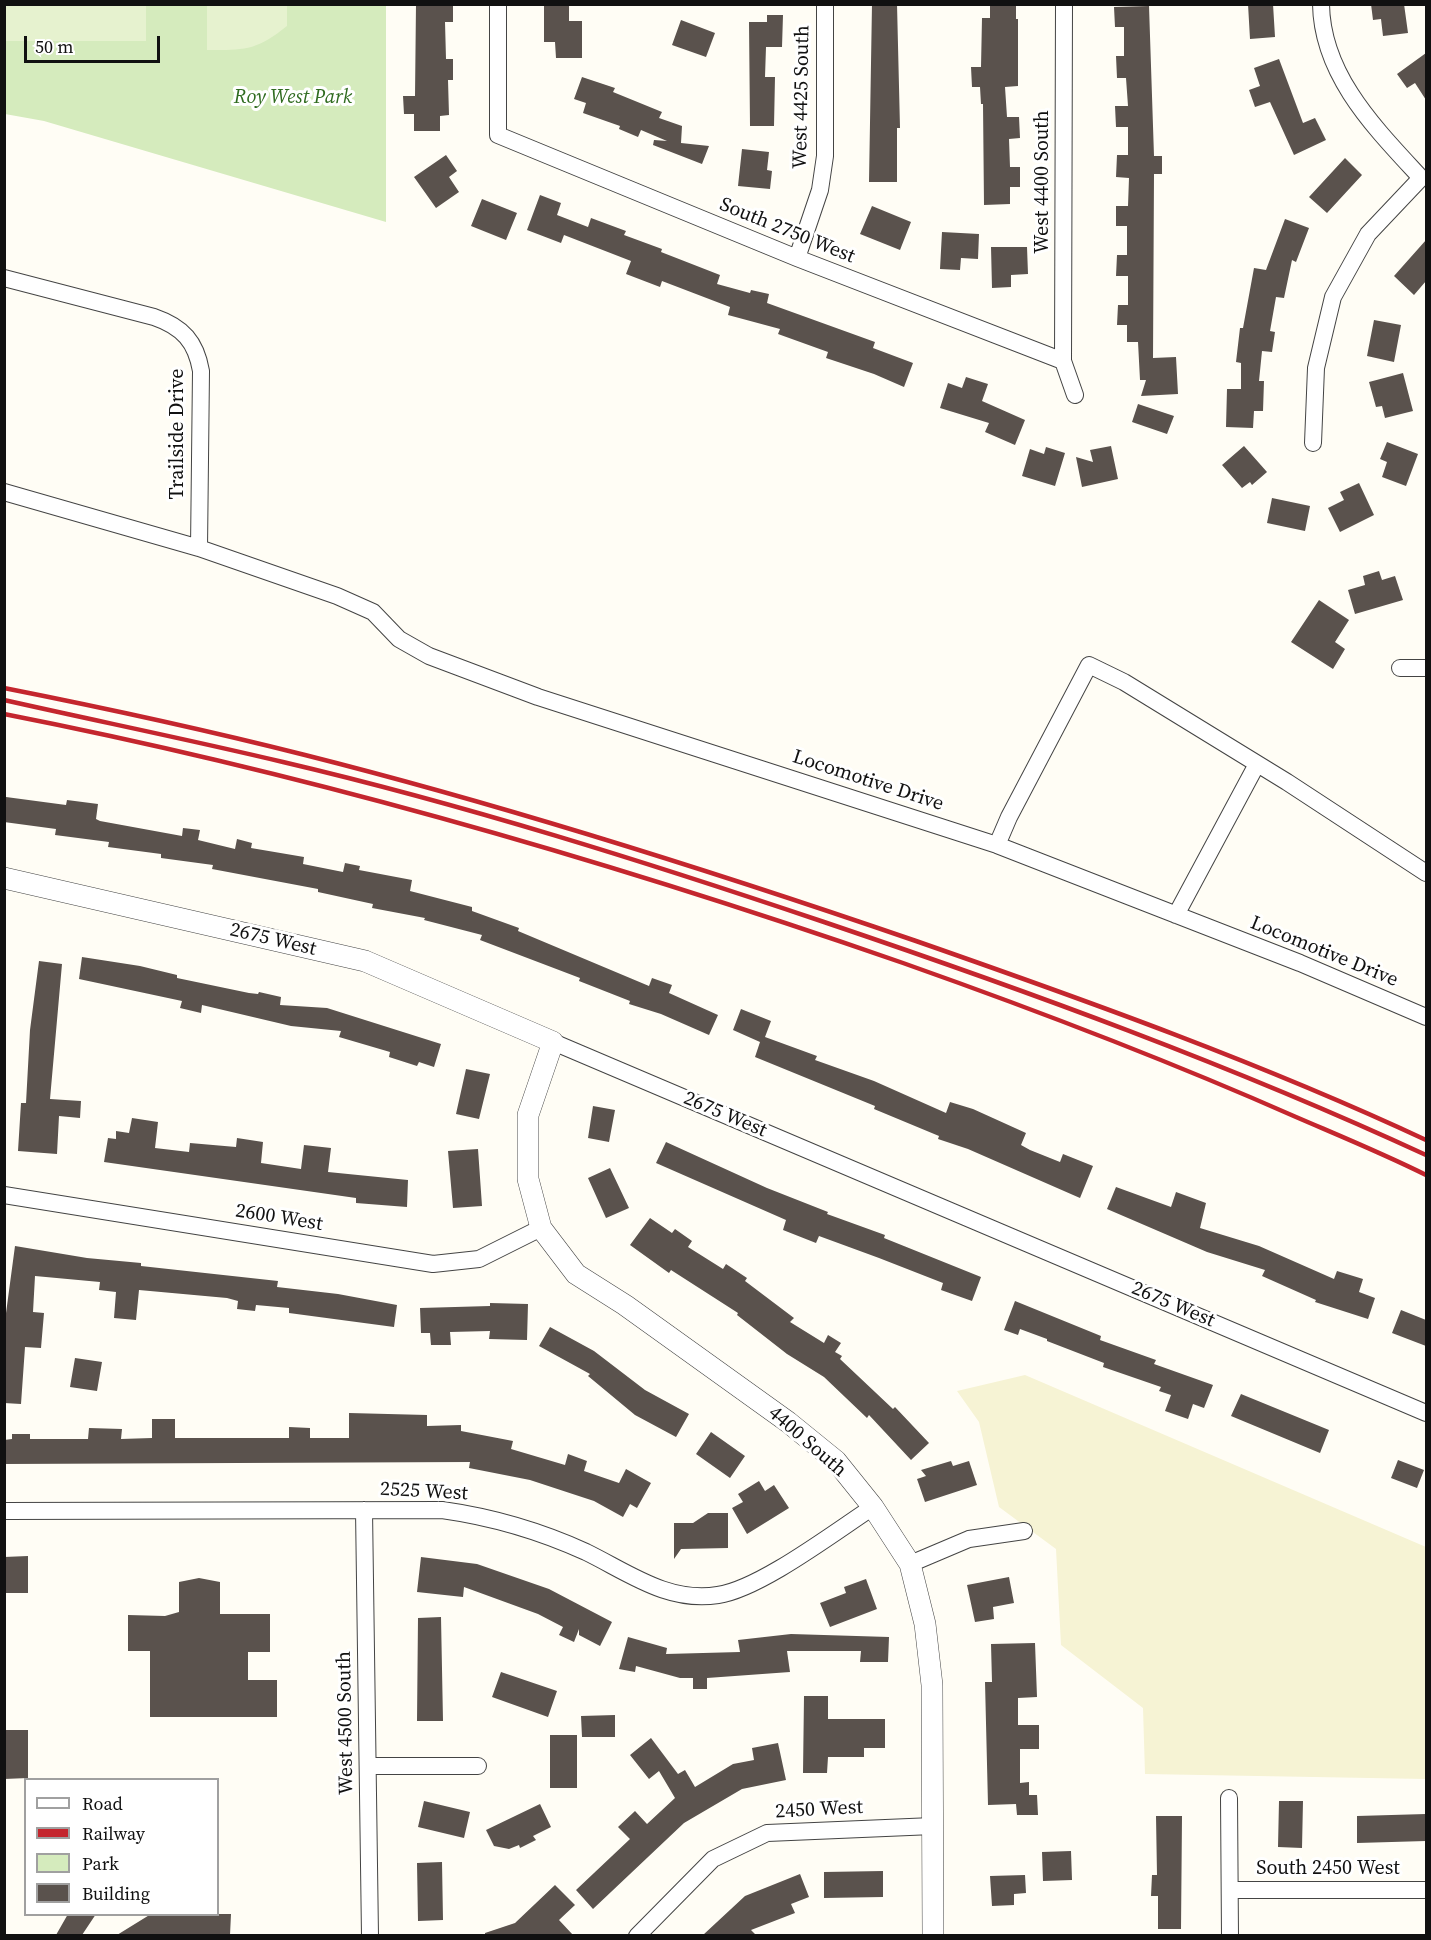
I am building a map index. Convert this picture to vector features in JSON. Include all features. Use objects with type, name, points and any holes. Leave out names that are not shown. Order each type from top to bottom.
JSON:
[{"type":"street","name":"South 2750 West","points":[[498,4],[498,135],[797,258],[1063,361]]},
{"type":"street","name":"West 4425 South","points":[[797,258],[820,190],[825,156],[825,4]]},
{"type":"street","name":"West 4400 South","points":[[1064,4],[1063,361],[1075,395]]},
{"type":"street","points":[[1313,443],[1316,368],[1333,297],[1368,234],[1425,178],[1372,125],[1339,75],[1322,27],[1321,4]]},
{"type":"street","name":"Trailside Drive","points":[[4,278],[154,317],[170,322],[188,335],[198,356],[201,371],[199,548]]},
{"type":"street","name":"Locomotive Drive","points":[[4,492],[199,548],[357,603],[373,612],[399,639],[414,648],[527,693],[997,846],[1300,963],[1426,1017]]},
{"type":"street","points":[[997,846],[1009,817],[1089,665],[1124,682],[1257,764],[1426,873]]},
{"type":"street","points":[[1400,668],[1426,668]]},
{"type":"street","points":[[1176,915],[1257,764]]},
{"type":"street","name":"2675 West","points":[[4,878],[365,961],[1426,1413]]},
{"type":"street","name":"4400 South","points":[[553,1042],[528,1115],[528,1179],[542,1228],[576,1274],[625,1305],[788,1422],[836,1461],[873,1507],[910,1564],[925,1624],[932,1685],[933,1935]]},
{"type":"street","name":"2600 West","points":[[4,1195],[434,1264],[479,1259],[542,1228]]},
{"type":"street","name":"2525 West","points":[[4,1511],[442,1510],[486,1516],[586,1552],[637,1580],[679,1596],[720,1595],[764,1577],[873,1507]]},
{"type":"street","name":"West 4500 South","points":[[364,1510],[370,1935]]},
{"type":"street","points":[[910,1564],[969,1539],[1024,1531]]},
{"type":"street","points":[[368,1766],[478,1766]]},
{"type":"street","points":[[1229,1798],[1230,1935]]},
{"type":"street","name":"2450 West","points":[[637,1935],[713,1858],[767,1833],[933,1826]]},
{"type":"street","name":"South 2450 West","points":[[1230,1890],[1426,1890]]},
{"type":"shaded area","points":[[1025,1375],[1426,1547],[1426,1779],[1145,1774],[1143,1708],[1061,1645],[1056,1549],[999,1507],[979,1422],[957,1391]]},
{"type":"green space","points":[[5,4],[146,5],[146,41],[5,41]]},
{"type":"green space","name":"Roy West Park","points":[[4,5],[386,5],[386,222],[44,121],[5,114]]},
{"type":"green space","points":[[207,5],[287,5],[287,26],[258,45],[231,50],[207,50]]},
{"type":"building","points":[[416,4],[453,4],[453,22],[445,22],[446,59],[453,59],[453,80],[448,80],[449,115],[440,116],[440,131],[414,131],[414,114],[404,114],[403,96],[415,96]]},
{"type":"building","points":[[544,4],[569,4],[569,21],[582,21],[582,58],[556,58],[555,42],[544,42]]},
{"type":"building","points":[[872,4],[897,4],[900,128],[897,128],[897,182],[869,182]]},
{"type":"building","points":[[990,4],[1016,4],[1018,86],[1005,87],[1007,117],[1019,117],[1020,138],[1009,139],[1010,167],[1020,167],[1020,187],[1010,187],[1010,204],[984,205],[983,104],[981,104],[980,87],[972,87],[971,67],[981,67],[982,18],[990,18]]},
{"type":"building","points":[[1248,4],[1273,4],[1275,37],[1250,39]]},
{"type":"building","points":[[1371,4],[1404,4],[1408,33],[1383,36],[1381,19],[1373,20]]},
{"type":"building","points":[[1149,6],[1154,156],[1162,156],[1162,174],[1154,174],[1153,358],[1176,357],[1178,394],[1141,396],[1146,380],[1140,380],[1138,342],[1127,342],[1127,325],[1117,325],[1118,305],[1128,305],[1128,276],[1116,276],[1117,255],[1127,255],[1127,226],[1116,226],[1116,206],[1128,206],[1129,178],[1116,177],[1117,155],[1128,155],[1128,127],[1116,127],[1115,106],[1128,106],[1126,78],[1117,78],[1116,56],[1124,56],[1124,27],[1115,27],[1114,7]]},
{"type":"building","points":[[767,15],[783,15],[782,47],[766,47],[765,77],[775,77],[774,126],[750,126],[749,22],[767,22]]},
{"type":"building","points":[[681,20],[715,33],[706,57],[672,45]]},
{"type":"building","points":[[1426,53],[1426,100],[1415,83],[1407,88],[1397,74]]},
{"type":"building","points":[[1279,59],[1303,123],[1315,118],[1326,140],[1294,155],[1270,102],[1255,107],[1249,90],[1260,86],[1254,68]]},
{"type":"building","points":[[582,77],[615,88],[613,92],[662,112],[659,118],[682,126],[681,143],[709,146],[702,164],[653,145],[654,140],[667,141],[641,130],[638,137],[619,129],[620,126],[583,113],[586,103],[574,99]]},
{"type":"building","points":[[742,149],[769,152],[767,170],[772,171],[770,189],[738,186]]},
{"type":"building","points":[[446,155],[457,171],[449,177],[459,192],[436,208],[414,177]]},
{"type":"building","points":[[1345,158],[1362,175],[1327,213],[1309,197]]},
{"type":"building","points":[[540,195],[561,203],[557,215],[588,227],[591,218],[626,231],[624,235],[720,275],[717,284],[750,293],[751,290],[769,294],[767,303],[875,342],[873,348],[913,363],[904,387],[826,358],[828,352],[778,334],[780,329],[728,315],[730,307],[662,281],[660,287],[626,274],[631,261],[564,235],[561,243],[527,230]]},
{"type":"building","points":[[482,199],[517,213],[506,240],[471,226]]},
{"type":"building","points":[[872,206],[911,222],[900,250],[860,234]]},
{"type":"building","points":[[1285,219],[1309,228],[1296,262],[1292,260],[1284,298],[1276,297],[1270,331],[1275,332],[1272,352],[1262,351],[1259,381],[1264,381],[1263,411],[1254,411],[1253,428],[1226,427],[1227,389],[1241,389],[1241,363],[1236,362],[1240,328],[1243,328],[1254,268],[1266,270]]},
{"type":"building","points":[[942,232],[979,234],[978,259],[961,258],[960,270],[940,269]]},
{"type":"building","points":[[1426,240],[1426,281],[1414,295],[1394,276]]},
{"type":"building","points":[[991,247],[1027,247],[1028,274],[1011,275],[1011,287],[992,288]]},
{"type":"building","points":[[1374,320],[1401,325],[1394,362],[1367,356]]},
{"type":"building","points":[[1403,373],[1413,411],[1385,418],[1382,406],[1376,407],[1369,382]]},
{"type":"building","points":[[966,377],[988,384],[982,401],[1025,420],[1015,445],[985,432],[989,423],[940,408],[948,383],[962,388]]},
{"type":"building","points":[[1138,404],[1174,416],[1167,434],[1132,422]]},
{"type":"building","points":[[1387,442],[1418,454],[1406,486],[1382,477],[1387,462],[1380,459]]},
{"type":"building","points":[[1111,446],[1118,479],[1082,487],[1076,457],[1093,462],[1090,450]]},
{"type":"building","points":[[1244,446],[1267,472],[1252,485],[1250,482],[1242,488],[1222,465]]},
{"type":"building","points":[[1046,447],[1065,453],[1055,486],[1022,476],[1030,449],[1044,454]]},
{"type":"building","points":[[1359,483],[1374,515],[1340,532],[1328,508],[1344,500],[1340,492]]},
{"type":"building","points":[[1272,498],[1310,506],[1305,531],[1267,523]]},
{"type":"building","points":[[1379,571],[1382,580],[1395,576],[1403,600],[1355,614],[1348,590],[1365,585],[1363,576]]},
{"type":"building","points":[[1319,600],[1349,620],[1335,642],[1345,649],[1333,669],[1291,642]]},
{"type":"building","points":[[6,797],[66,805],[67,800],[98,804],[96,819],[100,821],[182,836],[183,828],[200,830],[198,840],[235,849],[237,839],[252,843],[251,848],[304,857],[303,864],[343,872],[345,863],[360,866],[359,870],[412,880],[410,891],[472,907],[472,911],[519,928],[518,931],[649,986],[652,978],[672,985],[669,993],[718,1015],[709,1035],[661,1014],[629,1004],[630,1001],[579,981],[580,978],[480,940],[482,935],[424,920],[425,918],[372,908],[373,904],[318,892],[318,889],[212,869],[213,865],[161,858],[161,854],[108,847],[109,842],[55,835],[56,829],[4,822]]},
{"type":"building","points":[[82,957],[140,966],[177,975],[177,978],[249,993],[258,994],[259,992],[281,997],[280,1005],[327,1008],[441,1044],[434,1067],[419,1062],[417,1066],[389,1057],[390,1052],[339,1037],[341,1031],[291,1026],[202,1005],[201,1013],[180,1008],[182,1001],[79,979]]},
{"type":"building","points":[[39,961],[62,964],[50,1099],[81,1101],[80,1118],[59,1116],[57,1154],[18,1151],[21,1103],[26,1103],[30,1030]]},
{"type":"building","points":[[741,1009],[771,1021],[765,1037],[817,1056],[815,1060],[874,1081],[946,1113],[950,1102],[973,1109],[1026,1133],[1021,1145],[1030,1150],[1060,1162],[1063,1154],[1093,1166],[1080,1198],[968,1149],[938,1139],[939,1136],[874,1109],[875,1106],[755,1057],[760,1042],[733,1030]]},
{"type":"building","points":[[466,1069],[490,1074],[479,1119],[456,1114]]},
{"type":"building","points":[[593,1106],[615,1110],[609,1142],[588,1138]]},
{"type":"building","points":[[132,1118],[158,1122],[155,1148],[189,1152],[190,1143],[236,1147],[237,1138],[263,1142],[261,1163],[301,1169],[304,1145],[331,1148],[328,1172],[408,1180],[407,1207],[356,1203],[356,1198],[104,1162],[108,1138],[116,1139],[116,1131],[129,1133]]},
{"type":"building","points":[[666,1142],[767,1188],[828,1212],[827,1214],[885,1235],[884,1238],[981,1277],[972,1301],[941,1290],[943,1283],[879,1258],[819,1236],[816,1243],[783,1230],[786,1220],[656,1163]]},
{"type":"building","points":[[478,1149],[482,1206],[453,1208],[448,1151]]},
{"type":"building","points":[[610,1168],[629,1208],[606,1218],[588,1178]]},
{"type":"building","points":[[1116,1187],[1171,1207],[1176,1192],[1206,1203],[1200,1228],[1259,1246],[1334,1279],[1337,1271],[1363,1279],[1359,1292],[1375,1298],[1368,1319],[1315,1302],[1316,1300],[1262,1276],[1265,1270],[1207,1252],[1107,1209]]},
{"type":"building","points":[[650,1218],[672,1233],[675,1229],[692,1241],[688,1247],[723,1269],[726,1264],[747,1278],[745,1281],[794,1318],[790,1322],[824,1343],[828,1335],[841,1343],[835,1352],[842,1356],[840,1359],[893,1409],[895,1407],[929,1443],[911,1460],[869,1415],[867,1418],[824,1377],[787,1354],[737,1315],[738,1313],[671,1270],[669,1273],[630,1245]]},
{"type":"building","points":[[15,1246],[87,1258],[141,1263],[141,1266],[278,1281],[277,1287],[338,1294],[397,1305],[394,1327],[289,1313],[289,1308],[256,1305],[255,1311],[237,1309],[238,1301],[227,1298],[139,1290],[136,1320],[114,1318],[116,1292],[99,1290],[100,1282],[35,1276],[33,1312],[44,1313],[41,1348],[25,1347],[21,1404],[4,1403],[4,1328]]},
{"type":"building","points":[[1015,1301],[1101,1336],[1100,1340],[1156,1360],[1154,1364],[1213,1385],[1204,1408],[1193,1404],[1188,1419],[1165,1411],[1171,1395],[1159,1391],[1161,1387],[1103,1367],[1104,1363],[1020,1329],[1018,1335],[1004,1330]]},
{"type":"building","points":[[490,1303],[528,1304],[527,1340],[489,1339],[490,1331],[450,1332],[451,1345],[431,1345],[430,1333],[421,1333],[420,1308],[490,1306]]},
{"type":"building","points":[[1401,1310],[1426,1320],[1426,1346],[1392,1333]]},
{"type":"building","points":[[550,1327],[594,1351],[645,1390],[689,1414],[676,1437],[635,1415],[588,1376],[590,1374],[539,1346]]},
{"type":"building","points":[[75,1358],[102,1362],[97,1391],[70,1387]]},
{"type":"building","points":[[1241,1394],[1329,1430],[1320,1453],[1231,1416]]},
{"type":"building","points":[[349,1413],[427,1415],[427,1426],[461,1425],[461,1431],[513,1441],[511,1449],[565,1465],[568,1454],[587,1461],[584,1471],[619,1483],[626,1469],[651,1483],[637,1508],[630,1504],[623,1517],[594,1501],[530,1480],[469,1468],[470,1462],[4,1464],[4,1440],[12,1439],[12,1434],[30,1434],[30,1439],[88,1439],[89,1428],[122,1429],[121,1439],[152,1438],[152,1419],[175,1419],[175,1438],[289,1438],[289,1427],[310,1428],[310,1438],[349,1438]]},
{"type":"building","points":[[711,1432],[745,1456],[730,1478],[696,1454]]},
{"type":"building","points":[[1398,1460],[1424,1470],[1417,1488],[1391,1478]]},
{"type":"building","points":[[951,1461],[953,1466],[969,1461],[977,1485],[925,1502],[917,1479],[926,1476],[921,1470]]},
{"type":"building","points":[[759,1481],[765,1491],[774,1485],[789,1508],[747,1534],[732,1508],[743,1502],[738,1494]]},
{"type":"building","points":[[708,1513],[728,1513],[728,1548],[681,1549],[674,1559],[674,1523],[693,1523]]},
{"type":"building","points":[[28,1556],[28,1593],[4,1593],[4,1557]]},
{"type":"building","points":[[421,1557],[477,1564],[549,1589],[612,1622],[600,1646],[579,1635],[579,1629],[574,1642],[559,1635],[563,1627],[538,1614],[464,1587],[463,1597],[417,1592]]},
{"type":"building","points":[[1009,1577],[1014,1603],[993,1607],[994,1619],[975,1622],[967,1585]]},
{"type":"building","points":[[199,1578],[220,1582],[220,1614],[270,1614],[270,1652],[248,1652],[248,1680],[277,1680],[277,1717],[150,1717],[150,1651],[128,1651],[128,1615],[165,1616],[179,1612],[179,1582]]},
{"type":"building","points":[[866,1579],[877,1609],[830,1627],[820,1603],[846,1593],[844,1587]]},
{"type":"building","points":[[441,1617],[443,1721],[417,1721],[418,1618]]},
{"type":"building","points":[[791,1634],[889,1637],[888,1662],[860,1662],[861,1651],[787,1651],[790,1672],[707,1678],[707,1689],[693,1689],[693,1678],[680,1678],[636,1666],[635,1672],[619,1669],[628,1637],[667,1648],[666,1654],[740,1652],[738,1640]]},
{"type":"building","points":[[1035,1643],[1037,1697],[1018,1698],[1018,1725],[1039,1725],[1039,1749],[1020,1749],[1020,1783],[1029,1782],[1029,1795],[1037,1795],[1038,1815],[1017,1815],[1016,1804],[988,1805],[985,1682],[992,1682],[991,1644]]},
{"type":"building","points":[[501,1672],[557,1691],[548,1717],[492,1697]]},
{"type":"building","points":[[804,1696],[828,1696],[828,1719],[885,1719],[885,1748],[864,1748],[864,1757],[828,1757],[827,1773],[803,1773]]},
{"type":"building","points":[[615,1715],[615,1737],[582,1737],[581,1716]]},
{"type":"building","points":[[4,1730],[28,1730],[28,1778],[4,1779]]},
{"type":"building","points":[[550,1735],[577,1735],[577,1788],[550,1788]]},
{"type":"building","points":[[651,1738],[678,1774],[685,1770],[695,1787],[733,1764],[754,1760],[752,1748],[778,1743],[786,1780],[742,1789],[684,1823],[593,1909],[576,1890],[630,1839],[618,1827],[635,1811],[647,1824],[675,1798],[659,1771],[649,1779],[630,1755]]},
{"type":"building","points":[[424,1801],[470,1812],[464,1838],[418,1827]]},
{"type":"building","points":[[1279,1801],[1303,1801],[1302,1848],[1278,1847]]},
{"type":"building","points":[[540,1804],[551,1827],[533,1836],[536,1840],[520,1848],[519,1845],[509,1849],[494,1846],[486,1830]]},
{"type":"building","points":[[1426,1814],[1426,1841],[1357,1843],[1357,1816]]},
{"type":"building","points":[[1156,1816],[1182,1816],[1181,1929],[1158,1929],[1158,1896],[1151,1896],[1152,1875],[1157,1875]]},
{"type":"building","points":[[1071,1851],[1072,1880],[1043,1881],[1042,1852]]},
{"type":"building","points":[[442,1862],[443,1920],[418,1921],[417,1863]]},
{"type":"building","points":[[883,1871],[883,1897],[824,1898],[824,1872]]},
{"type":"building","points":[[800,1874],[809,1897],[791,1904],[795,1913],[751,1930],[756,1935],[703,1935],[745,1896]]},
{"type":"building","points":[[1025,1875],[1026,1893],[1014,1894],[1014,1905],[992,1906],[990,1876]]},
{"type":"building","points":[[555,1885],[575,1905],[559,1920],[573,1935],[485,1935],[485,1933],[515,1923]]},
{"type":"building","points":[[231,1914],[230,1935],[117,1935],[148,1916]]},
{"type":"building","points":[[67,1916],[95,1916],[82,1935],[56,1935]]},
{"type":"railway","points":[[4,688],[230,737],[382,775],[536,819],[765,890],[1109,1010],[1301,1085],[1426,1140]]},
{"type":"railway","points":[[4,700],[351,779],[488,816],[690,878],[1053,1002],[1278,1090],[1426,1155]]},
{"type":"railway","points":[[4,714],[118,738],[346,792],[570,855],[793,925],[1052,1017],[1248,1096],[1426,1175]]}]
